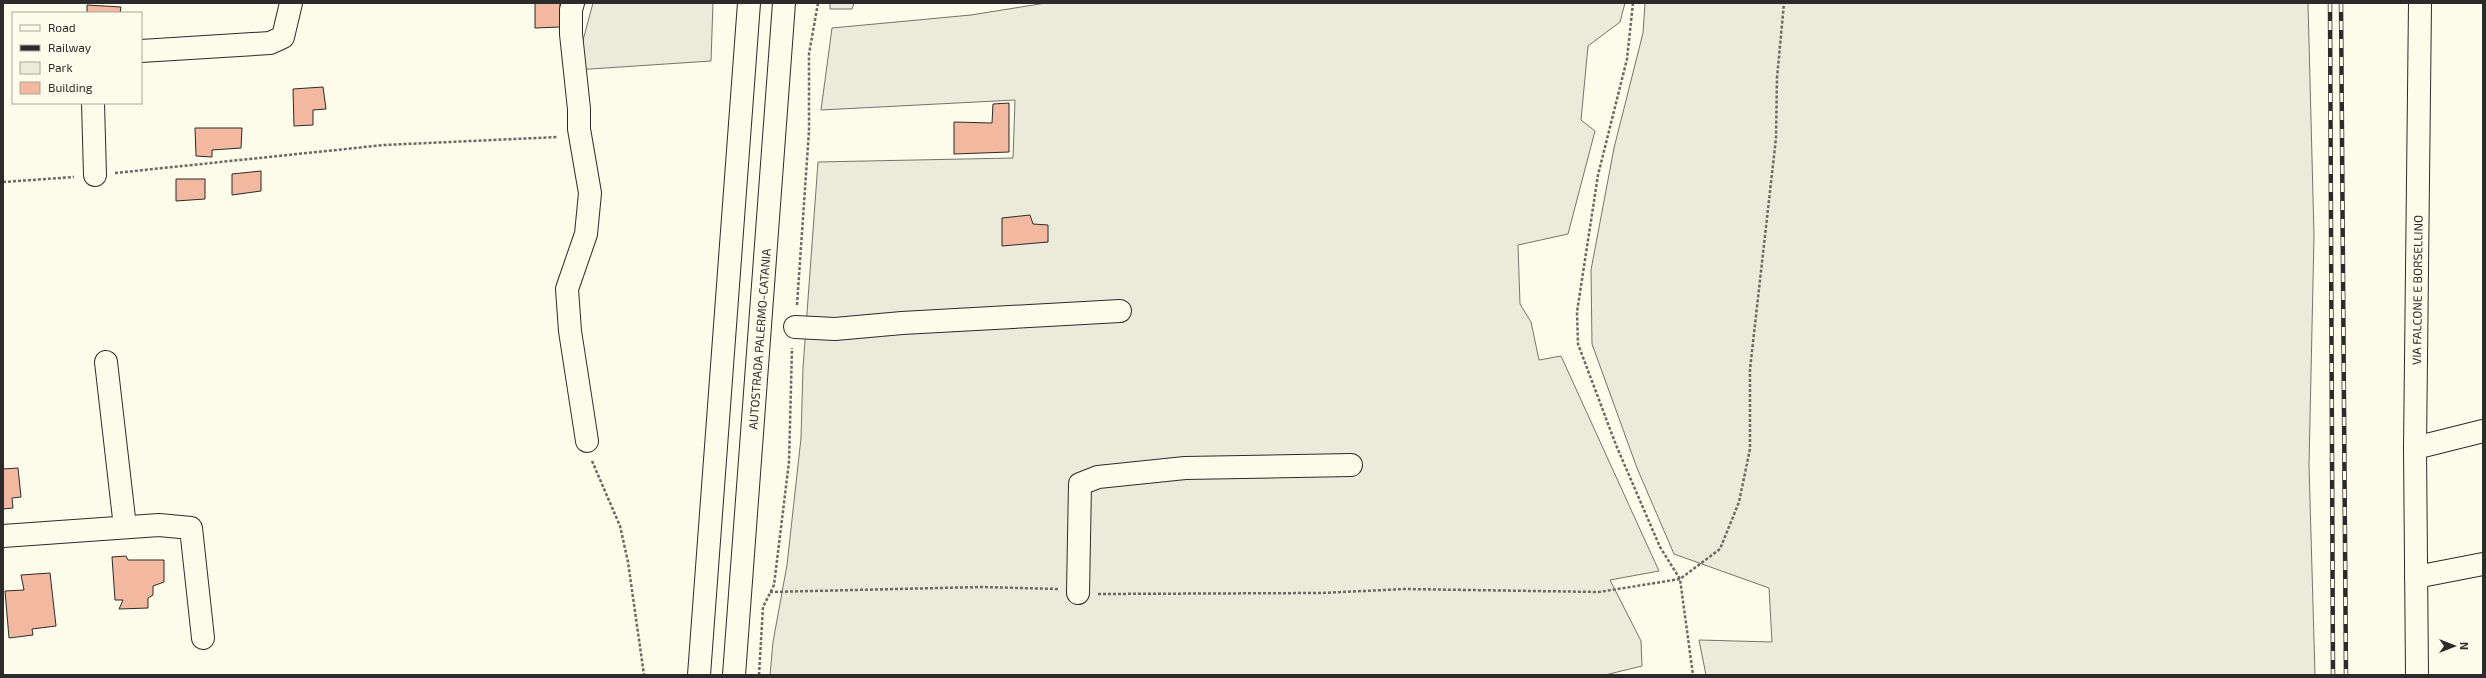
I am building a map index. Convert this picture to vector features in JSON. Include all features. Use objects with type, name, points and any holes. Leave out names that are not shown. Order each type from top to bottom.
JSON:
[{"type":"main road","points":[[142,51],[270,43],[283,37],[291,3]]},
{"type":"main road","points":[[574,3],[571,10],[571,34],[580,136],[590,193],[586,234],[567,289],[570,331],[587,441]]},
{"type":"main road","points":[[699,675],[749,3]]},
{"type":"main road","name":"AUTOSTRADA PALERMO-CATANIA","points":[[734,675],[784,3]]},
{"type":"main road","name":"VIA FALCONE E BORSELLINO","points":[[2417,675],[2415,448],[2420,3]]},
{"type":"main road","points":[[93,104],[95,175]]},
{"type":"main road","points":[[795,327],[835,329],[902,323],[1120,311]]},
{"type":"main road","points":[[106,362],[125,527]]},
{"type":"main road","points":[[2415,448],[2483,431]]},
{"type":"main road","points":[[1078,594],[1080,484],[1098,476],[1185,468],[1350,465]]},
{"type":"main road","points":[[3,536],[159,525],[191,528],[203,638]]},
{"type":"main road","points":[[2416,577],[2483,564]]},
{"type":"path","points":[[1633,3],[1627,59],[1597,182],[1577,312],[1578,344],[1616,445],[1660,547],[1680,579],[1682,612],[1693,675]]},
{"type":"path","points":[[770,592],[981,587],[1067,589],[1078,594],[1322,593],[1405,589],[1599,592],[1680,579],[1720,549],[1739,502],[1750,449],[1750,369],[1776,138],[1777,78],[1784,3]]},
{"type":"path","points":[[3,182],[95,175],[384,145],[580,136]]},
{"type":"path","points":[[587,441],[594,466],[620,526],[628,562],[644,675]]},
{"type":"green space","points":[[593,3],[713,3],[711,61],[575,70]]},
{"type":"green space","points":[[830,3],[854,3],[852,9],[830,9]]},
{"type":"green space","points":[[1046,3],[1625,3],[1620,22],[1588,46],[1581,120],[1595,131],[1568,234],[1518,245],[1520,304],[1531,322],[1539,360],[1561,356],[1659,571],[1610,580],[1641,641],[1642,666],[1605,675],[770,675],[773,642],[787,565],[801,438],[803,368],[818,162],[1013,158],[1015,100],[821,110],[832,28],[971,15]]},
{"type":"green space","points":[[1645,3],[2308,3],[2314,236],[2309,465],[2315,675],[1706,675],[1699,640],[1772,642],[1769,588],[1674,554],[1637,468],[1592,344],[1591,270],[1614,148],[1643,33]]},
{"type":"building","points":[[535,3],[560,3],[560,27],[535,28]]},
{"type":"building","points":[[87,5],[121,7],[120,12],[87,12]]},
{"type":"building","points":[[323,87],[326,109],[313,110],[313,125],[294,126],[293,89]]},
{"type":"building","points":[[1009,103],[1009,152],[954,154],[954,122],[992,123],[993,104]]},
{"type":"building","points":[[195,128],[242,128],[241,148],[212,150],[212,157],[196,156]]},
{"type":"building","points":[[261,171],[261,191],[232,195],[232,174]]},
{"type":"building","points":[[176,179],[205,179],[205,199],[176,201]]},
{"type":"building","points":[[1030,215],[1033,224],[1048,225],[1048,242],[1002,246],[1002,218]]},
{"type":"building","points":[[18,468],[21,497],[12,498],[13,508],[3,509],[3,469]]},
{"type":"building","points":[[126,556],[128,560],[164,560],[164,582],[153,586],[153,595],[148,598],[148,608],[119,609],[123,600],[115,600],[112,557]]},
{"type":"building","points":[[50,573],[56,626],[32,629],[33,635],[9,638],[5,591],[24,590],[21,575]]},
{"type":"railway","points":[[2330,3],[2333,675]]},
{"type":"railway","points":[[2341,3],[2346,675]]}]
